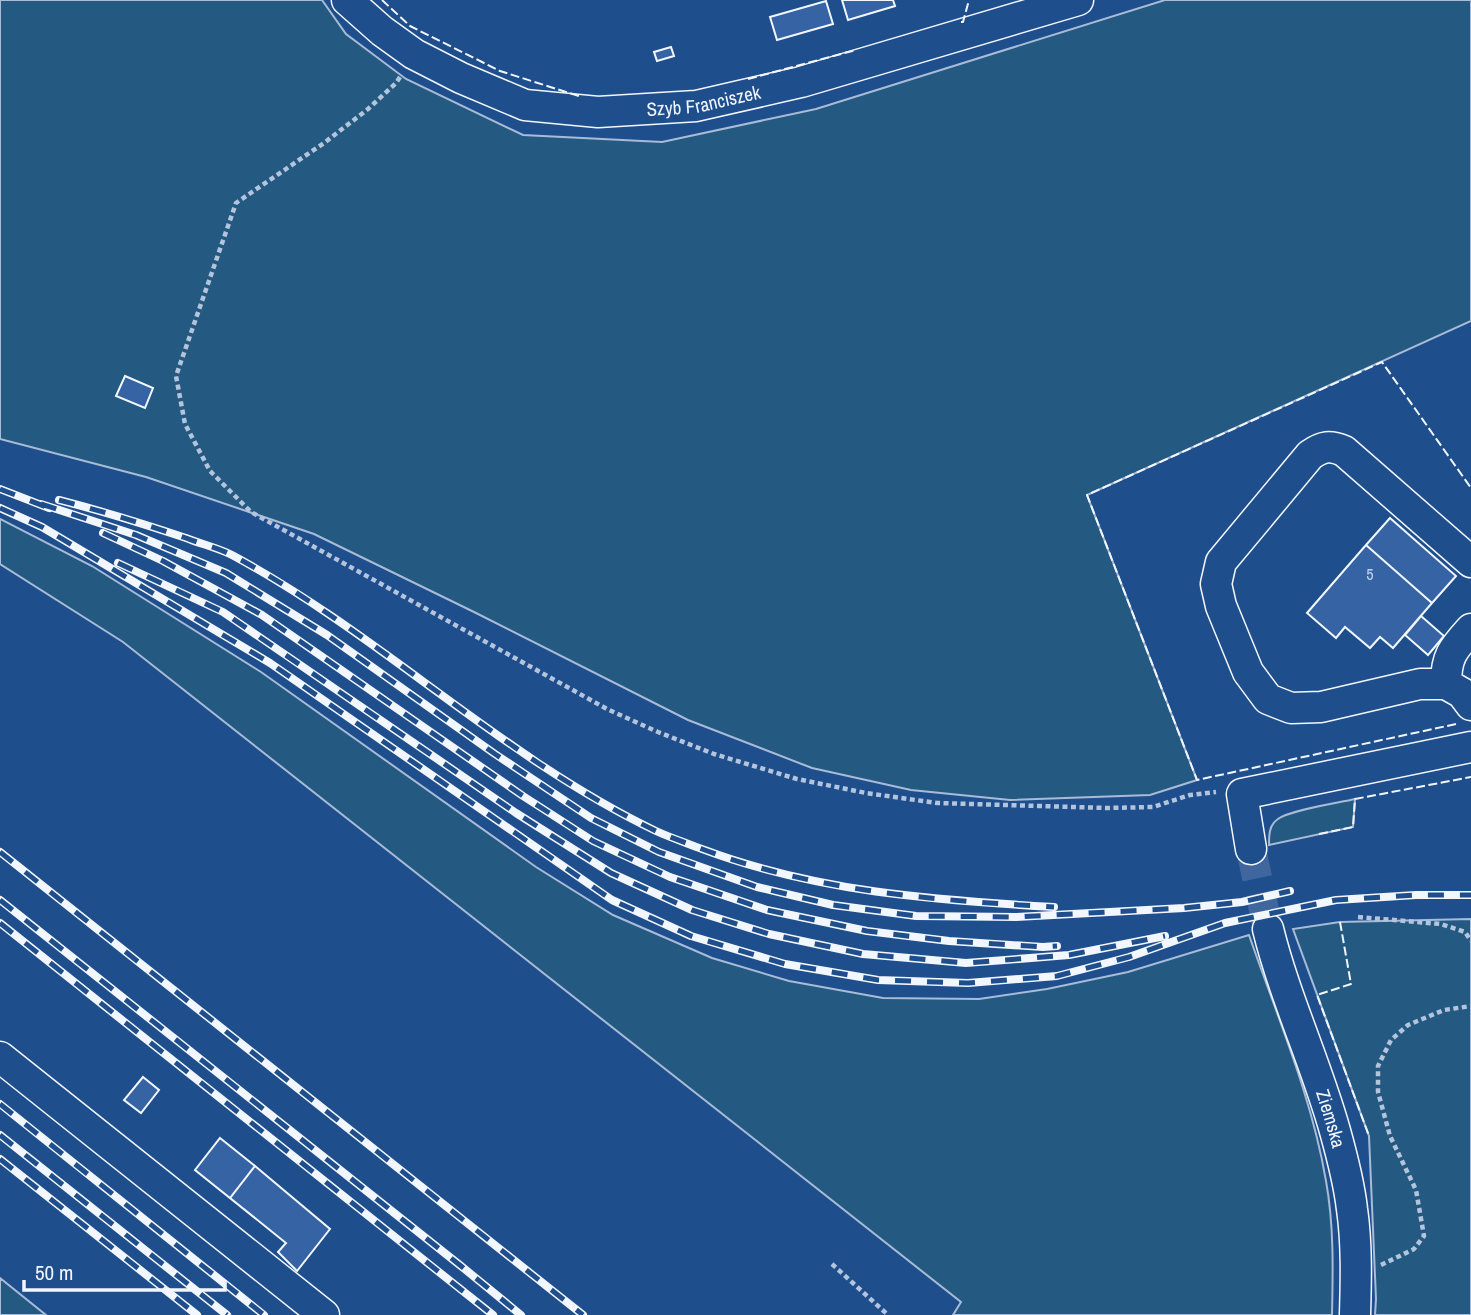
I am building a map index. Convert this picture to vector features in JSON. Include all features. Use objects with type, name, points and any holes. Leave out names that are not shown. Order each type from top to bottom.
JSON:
[{"type":"street","name":"Szyb Franciszek","points":[[347,0],[382,31],[414,54],[461,78],[525,105],[598,112],[696,106],[801,82],[993,12],[1078,0]]},
{"type":"street","points":[[1471,562],[1344,451],[1333,446],[1321,447],[1310,455],[1221,562],[1216,584],[1221,606],[1248,672],[1268,699],[1291,708],[1321,707],[1419,684],[1446,684],[1462,693],[1471,705]]},
{"type":"street","points":[[1446,684],[1449,657],[1471,629]]},
{"type":"street","points":[[1251,849],[1242,794],[1471,747]]},
{"type":"street","name":"Ziemska","points":[[1268,929],[1340,1149],[1353,1211],[1356,1315]]},
{"type":"street","points":[[0,1057],[324,1315]]},
{"type":"path","points":[[414,54],[396,83],[368,109],[324,143],[236,203],[176,376],[185,424],[210,471],[251,512],[607,709],[658,733],[714,754],[797,779],[866,793],[937,803],[1153,807],[1191,795],[1215,792],[1242,794]]},
{"type":"path","points":[[1358,917],[1441,924],[1465,932],[1471,941]]},
{"type":"path","points":[[1356,1270],[1384,1264],[1414,1249],[1424,1236],[1416,1190],[1390,1136],[1378,1092],[1378,1066],[1391,1040],[1408,1025],[1444,1010],[1471,1006]]},
{"type":"path","points":[[832,1264],[888,1315]]},
{"type":"shaded area","points":[[0,0],[322,0],[346,34],[406,79],[523,135],[662,142],[816,109],[1165,0],[1471,0],[1471,321],[1087,495],[1197,780],[1150,795],[1010,800],[911,790],[812,768],[688,720],[314,534],[146,477],[0,439]]},
{"type":"shaded area","points":[[0,519],[92,566],[261,672],[536,867],[613,915],[712,958],[789,981],[883,998],[979,999],[1047,989],[1128,972],[1249,935],[1293,1057],[1320,1150],[1330,1214],[1332,1315],[953,1315],[961,1302],[123,642],[0,564]]},
{"type":"shaded area","points":[[1355,799],[1353,827],[1269,845],[1271,827],[1284,816]]},
{"type":"shaded area","points":[[1471,919],[1471,1315],[1375,1315],[1369,1136],[1293,929],[1340,922]]},
{"type":"shaded area","points":[[0,1278],[46,1315],[0,1315]]},
{"type":"building","points":[[842,0],[893,0],[895,6],[848,20]]},
{"type":"building","points":[[826,1],[833,24],[777,40],[770,17]]},
{"type":"building","points":[[671,47],[674,56],[657,61],[654,52]]},
{"type":"building","points":[[125,376],[153,388],[145,408],[116,396]]},
{"type":"building","points":[[1390,518],[1456,576],[1432,603],[1366,545]]},
{"type":"building","points":[[1366,545],[1432,603],[1393,648],[1380,637],[1370,648],[1345,627],[1336,638],[1307,613]]},
{"type":"building","points":[[1421,616],[1444,636],[1428,655],[1405,635]]},
{"type":"building","points":[[143,1077],[159,1090],[141,1113],[124,1100]]},
{"type":"building","points":[[220,1138],[255,1166],[230,1198],[195,1170]]},
{"type":"building","points":[[255,1166],[330,1229],[297,1271],[278,1252],[286,1243],[230,1198]]},
{"type":"tunnel","points":[[1251,849],[1268,929]]},
{"type":"railway","points":[[0,489],[49,508]]},
{"type":"railway","points":[[59,500],[107,513],[232,555],[340,622],[546,768],[600,801],[667,836],[745,864],[832,884],[920,897],[1054,907]]},
{"type":"railway","points":[[41,504],[136,535],[226,573],[327,635],[591,818],[659,852],[757,887],[833,905],[916,916],[1016,917],[1184,908],[1242,902],[1290,891]]},
{"type":"railway","points":[[0,508],[42,527],[270,663],[612,900],[691,936],[785,964],[878,980],[968,983],[1057,976],[1129,957],[1225,923],[1336,900],[1471,895]]},
{"type":"railway","points":[[103,533],[163,561],[262,615],[523,796],[593,841],[670,877],[767,910],[867,931],[949,941],[1057,946]]},
{"type":"railway","points":[[118,563],[223,612],[516,813],[611,873],[692,910],[769,934],[863,954],[966,963],[1069,955],[1165,936]]},
{"type":"railway","points":[[0,852],[583,1315]]},
{"type":"railway","points":[[0,900],[521,1315]]},
{"type":"railway","points":[[0,923],[493,1315]]},
{"type":"railway","points":[[0,1104],[264,1315]]},
{"type":"railway","points":[[0,1135],[227,1315]]},
{"type":"railway","points":[[0,1159],[197,1315]]},
{"type":"fence","points":[[382,0],[410,26],[500,71],[582,97]]},
{"type":"fence","points":[[961,22],[969,0]]},
{"type":"fence","points":[[748,79],[856,50]]},
{"type":"fence","points":[[1456,724],[1197,780],[1087,495],[1382,362],[1471,488]]},
{"type":"fence","points":[[1319,834],[1353,827],[1355,799],[1471,777]]},
{"type":"fence","points":[[1340,922],[1351,984],[1317,995],[1369,1136]]}]
